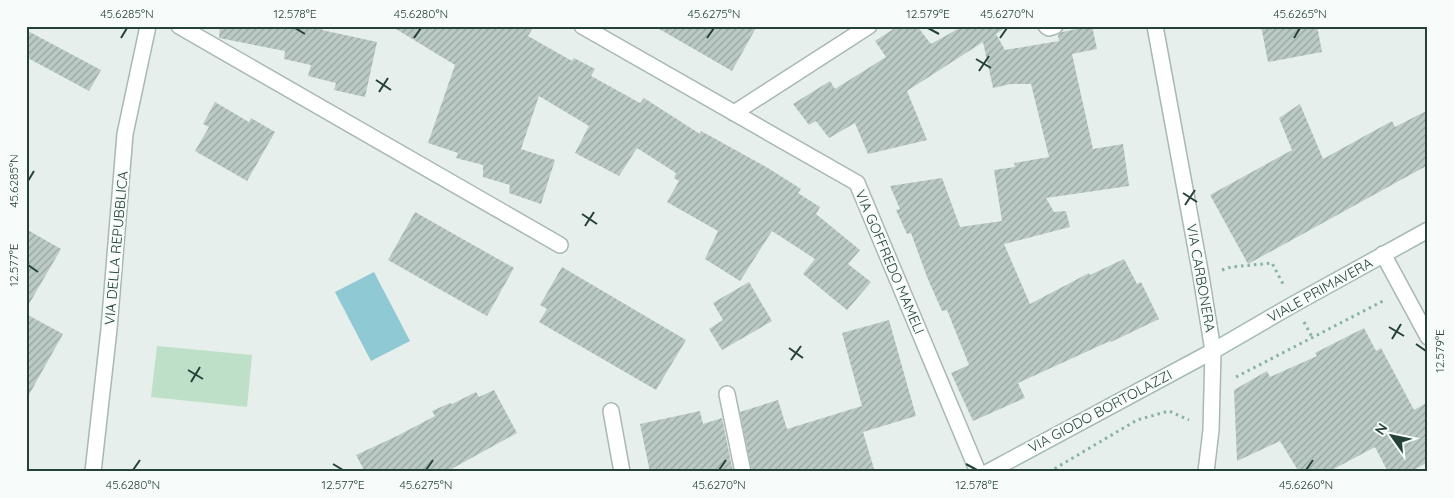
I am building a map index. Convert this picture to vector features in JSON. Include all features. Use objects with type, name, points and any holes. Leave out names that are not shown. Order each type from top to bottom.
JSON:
[{"type":"street","name":"VIA DELLA REPUBBLICA","points":[[93,472],[109,329],[125,134],[148,26]]},
{"type":"street","points":[[179,26],[560,245]]},
{"type":"street","name":"VIA GOFFREDO MAMELI","points":[[582,26],[857,182],[978,472]]},
{"type":"street","points":[[734,113],[870,26]]},
{"type":"street","points":[[1046,26],[1049,28],[1055,26]]},
{"type":"street","name":"VIA CARBONERA","points":[[1155,26],[1202,276],[1213,351],[1211,430],[1206,472]]},
{"type":"street","name":"VIALE PRIMAVERA","points":[[1213,351],[1428,230]]},
{"type":"street","points":[[1383,254],[1428,337]]},
{"type":"street","name":"VIA GIODO BORTOLAZZI","points":[[988,472],[1213,351]]},
{"type":"street","points":[[727,394],[743,472]]},
{"type":"street","points":[[610,411],[622,472]]},
{"type":"path","points":[[1202,276],[1231,268],[1272,263],[1312,337]]},
{"type":"green space","points":[[157,346],[252,355],[247,407],[151,397]]},
{"type":"water","points":[[374,272],[410,341],[371,361],[335,292]]},
{"type":"building","points":[[220,26],[323,26],[322,30],[377,42],[365,97],[334,90],[336,83],[308,76],[311,65],[284,59],[285,51],[219,38]]},
{"type":"building","points":[[391,26],[534,26],[528,36],[572,61],[574,58],[595,69],[591,76],[640,103],[644,98],[700,134],[701,131],[768,168],[801,189],[798,193],[820,207],[816,214],[860,250],[848,264],[871,282],[847,310],[803,274],[815,259],[772,231],[740,281],[705,259],[718,231],[667,202],[679,181],[674,178],[676,173],[637,148],[619,176],[575,153],[589,126],[539,96],[521,149],[555,160],[541,204],[509,193],[510,185],[483,177],[483,165],[456,158],[458,153],[428,143],[455,65]]},
{"type":"building","points":[[654,26],[757,26],[732,71]]},
{"type":"building","points":[[898,26],[917,26],[931,44],[963,26],[1008,26],[996,34],[1005,50],[1059,41],[1058,35],[1062,32],[1092,26],[1097,49],[1072,54],[1093,149],[1123,144],[1129,186],[1046,198],[1054,212],[1066,211],[1070,227],[1004,244],[1030,304],[1089,273],[1090,275],[1124,259],[1137,284],[1141,282],[1159,319],[1018,383],[1025,398],[973,421],[951,373],[969,365],[947,310],[942,311],[927,277],[911,233],[907,234],[896,210],[900,209],[890,186],[942,178],[960,227],[1002,221],[994,170],[1015,167],[1014,163],[1049,157],[1031,84],[1011,84],[993,88],[983,42],[907,91],[927,140],[868,154],[855,123],[829,138],[816,121],[809,125],[793,104],[830,81],[835,89],[886,57],[875,41]]},
{"type":"building","points":[[1261,26],[1317,26],[1322,52],[1268,62]]},
{"type":"building","points":[[26,30],[101,70],[89,91],[26,57]]},
{"type":"building","points":[[215,102],[249,122],[251,118],[275,132],[247,181],[195,151],[209,127],[203,124]]},
{"type":"building","points":[[1300,104],[1323,159],[1392,121],[1395,127],[1428,110],[1428,165],[1248,264],[1210,195],[1292,150],[1279,118]]},
{"type":"building","points":[[415,212],[514,268],[487,316],[388,260]]},
{"type":"building","points":[[26,229],[61,249],[26,309]]},
{"type":"building","points":[[562,267],[686,340],[656,390],[539,322],[547,309],[540,305]]},
{"type":"building","points":[[749,282],[772,321],[722,350],[709,329],[723,320],[713,303]]},
{"type":"building","points":[[26,314],[63,334],[26,400]]},
{"type":"building","points":[[889,320],[916,416],[863,432],[875,472],[752,472],[740,412],[778,400],[787,429],[862,406],[842,333]]},
{"type":"building","points":[[1364,328],[1376,351],[1381,348],[1414,410],[1428,402],[1428,462],[1410,472],[1388,472],[1375,447],[1328,472],[1299,472],[1280,441],[1237,461],[1234,390],[1267,371],[1270,377],[1317,356],[1315,353]]},
{"type":"building","points":[[494,390],[517,433],[446,472],[365,472],[356,455],[435,416],[432,411],[450,403],[452,404],[476,392],[479,397]]},
{"type":"building","points":[[700,411],[703,424],[722,418],[733,472],[650,472],[640,424]]}]
